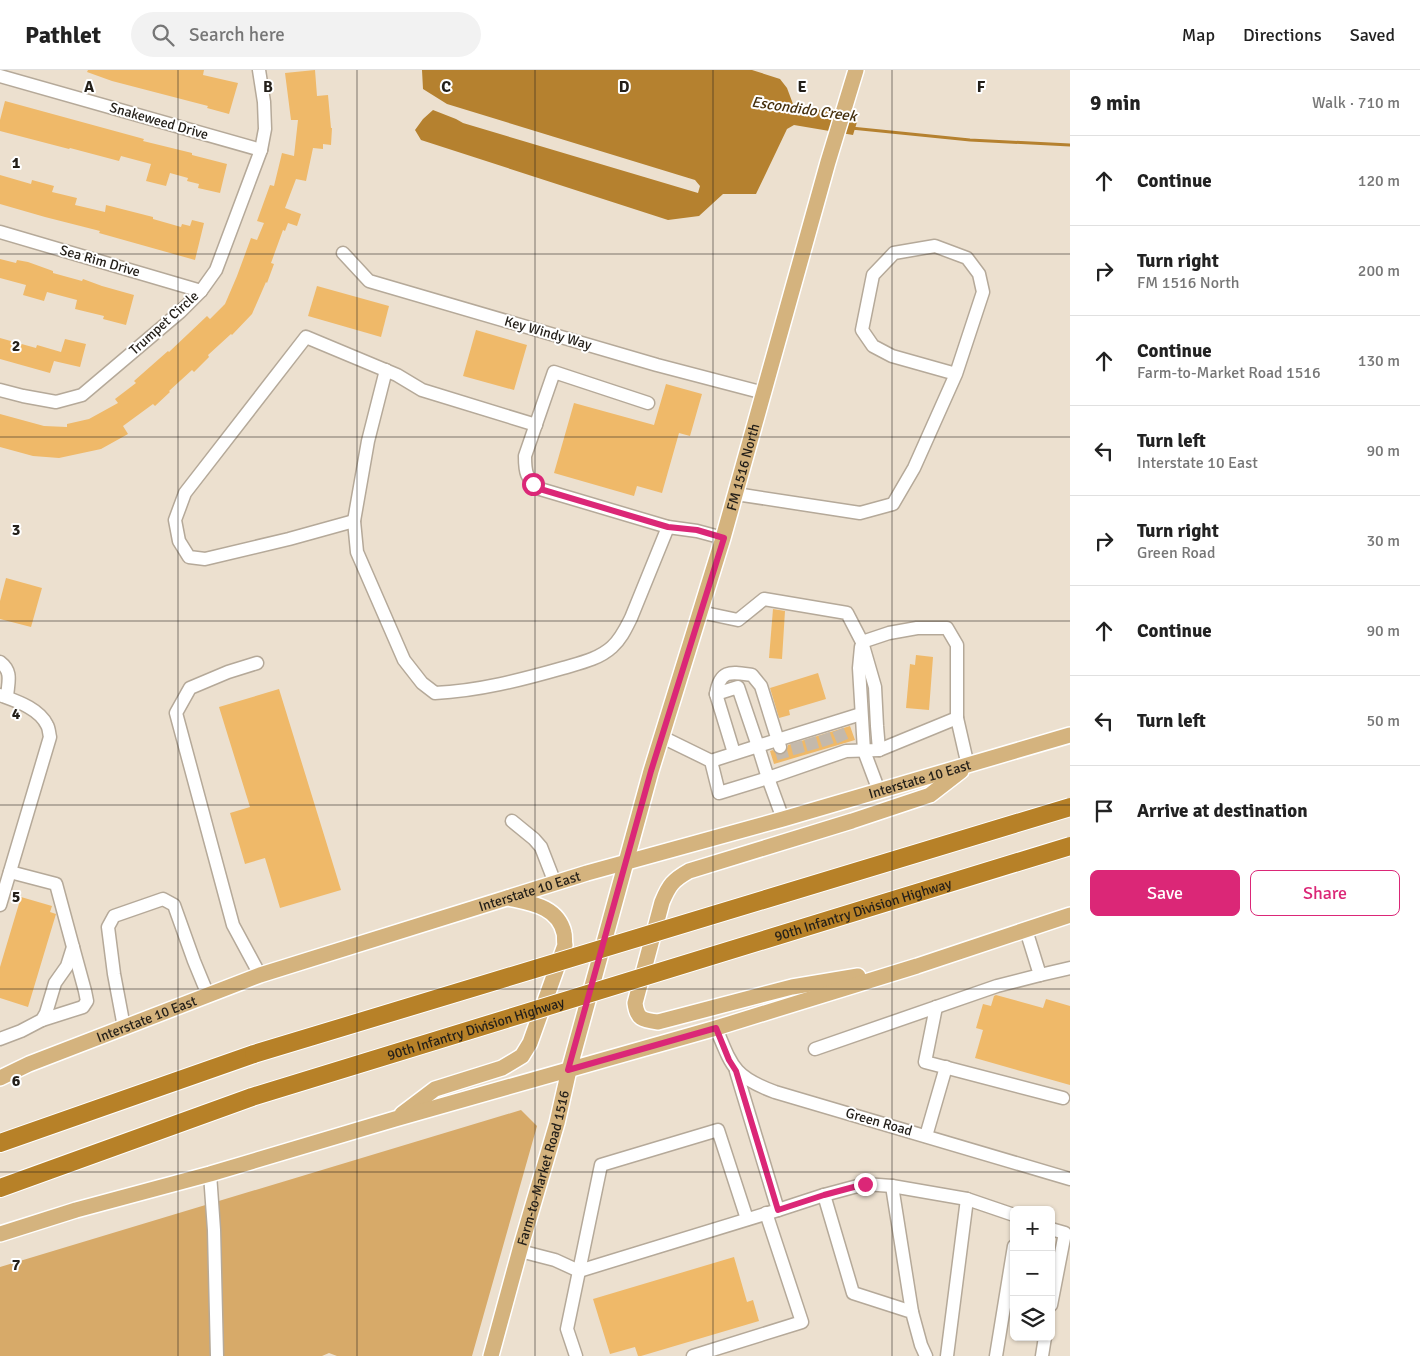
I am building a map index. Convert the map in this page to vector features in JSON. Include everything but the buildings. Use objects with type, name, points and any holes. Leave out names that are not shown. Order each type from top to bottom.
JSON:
[{"type":"highway","points":[[0,1143],[254,1054],[1070,807]]},
{"type":"highway","name":"90th Infantry Division Highway","points":[[0,1188],[252,1096],[1070,846]]},
{"type":"main road","name":"FM 1516 North","points":[[625,864],[651,771],[724,538],[828,162],[856,70]]},
{"type":"main road","name":"Interstate 10 East","points":[[0,1078],[29,1064],[260,975],[555,883],[968,766],[1070,735]]},
{"type":"main road","points":[[917,966],[792,987],[658,1022],[644,1021],[637,1014],[635,1003],[662,902],[668,888],[676,879],[689,871],[930,795],[968,766]]},
{"type":"main road","name":"Farm-to-Market Road 1516","points":[[491,1356],[557,1123],[568,1070],[625,864]]},
{"type":"main road","points":[[395,1119],[435,1089],[502,1068],[522,1056],[530,1043],[564,945],[564,933],[558,920],[548,910],[535,904],[507,898]]},
{"type":"main road","points":[[0,1234],[76,1210],[210,1174],[395,1119],[716,1028],[917,966],[1070,915]]},
{"type":"street","name":"Trumpet Circle","points":[[0,390],[56,402],[82,395],[180,312],[201,291],[216,270],[261,150],[265,120],[259,70]]},
{"type":"street","name":"Snakeweed Drive","points":[[0,76],[261,150]]},
{"type":"street","name":"Sea Rim Drive","points":[[0,232],[201,291]]},
{"type":"street","points":[[736,494],[860,513],[893,504],[914,468],[956,374],[984,292],[979,274],[967,258],[935,246],[894,253],[873,275],[862,330],[873,346],[892,356],[956,374]]},
{"type":"street","name":"Key Windy Way","points":[[343,253],[369,280],[657,365],[764,393]]},
{"type":"street","points":[[354,521],[205,559],[188,557],[179,541],[175,520],[185,493],[306,337],[397,375],[422,390],[536,425]]},
{"type":"street","points":[[386,370],[368,441],[354,521],[357,552],[404,660],[422,682],[435,693],[460,692],[530,677],[594,658],[612,647],[632,618],[668,527]]},
{"type":"street","points":[[648,403],[554,372],[525,456],[527,477],[540,489],[668,527],[697,530],[724,538]]},
{"type":"street","points":[[700,612],[738,620],[764,599],[847,614],[862,642],[875,687],[879,750]]},
{"type":"street","points":[[862,642],[889,633],[917,628],[947,628],[957,645],[957,718],[968,766]]},
{"type":"street","points":[[862,642],[858,668],[864,751],[879,791]]},
{"type":"street","points":[[0,662],[6,666],[9,674],[3,696],[38,713],[47,725],[50,736],[0,905]]},
{"type":"street","points":[[257,663],[228,672],[190,688],[176,713],[233,925],[260,975]]},
{"type":"street","points":[[734,753],[716,694],[718,682],[726,674],[752,675],[761,686],[779,744]]},
{"type":"street","points":[[716,694],[738,687],[783,819]]},
{"type":"street","points":[[662,737],[711,761],[758,746],[779,744],[837,726],[861,714]]},
{"type":"street","points":[[711,761],[720,793],[768,778],[786,766],[845,747],[864,751],[879,750],[957,718]]},
{"type":"street","points":[[512,821],[541,847],[555,883]]},
{"type":"street","points":[[0,1039],[22,1031],[42,1020],[83,1007],[87,1001],[56,884],[10,872]]},
{"type":"street","points":[[124,1027],[114,974],[108,927],[114,916],[163,899],[174,906],[208,995]]},
{"type":"street","points":[[1026,930],[1040,975]]},
{"type":"street","points":[[42,1020],[60,974],[67,966],[73,947]]},
{"type":"street","points":[[815,1049],[997,986],[1070,968]]},
{"type":"street","points":[[936,1007],[926,1062],[1063,1098]]},
{"type":"street","name":"Green Road","points":[[716,1028],[729,1060],[736,1071],[758,1086],[1070,1179]]},
{"type":"street","points":[[926,1136],[946,1067]]},
{"type":"street","points":[[693,1356],[802,1322],[736,1071]]},
{"type":"street","points":[[576,1356],[567,1329],[601,1165],[718,1130],[747,1219]]},
{"type":"street","points":[[210,1174],[214,1230],[218,1356]]},
{"type":"street","points":[[520,1251],[555,1260],[579,1271],[865,1184],[892,1186],[967,1199],[1010,1214]]},
{"type":"street","points":[[892,1186],[912,1312],[926,1356]]},
{"type":"street","points":[[824,1195],[852,1293],[912,1312]]},
{"type":"street","points":[[947,1356],[967,1199]]},
{"type":"street","points":[[1053,1296],[1065,1233],[1055,1229]]},
{"type":"street","points":[[996,1356],[1013,1251]]},
{"type":"street","points":[[1042,1356],[1044,1341]]},
{"type":"shaded area","points":[[521,1110],[537,1126],[472,1356],[337,1356],[329,1353],[322,1356],[0,1356],[0,1267]]},
{"type":"water","points":[[422,70],[752,70],[780,79],[787,88],[793,104],[853,117],[857,122],[853,135],[794,125],[787,129],[756,194],[723,194],[699,216],[668,220],[421,140],[415,130],[433,110],[463,123],[698,193],[700,186],[695,180],[447,104],[423,89]]},
{"type":"waterway","name":"Escondido Creek","points":[[851,128],[970,140],[1070,145]]},
{"type":"tunnel","points":[[838,730],[844,744]]},
{"type":"tunnel","points":[[824,734],[829,748]]},
{"type":"tunnel","points":[[810,738],[814,752]]},
{"type":"tunnel","points":[[796,742],[800,757]]},
{"type":"tunnel","points":[[780,747],[784,761]]},
{"type":"route","points":[[533,484],[540,489],[668,527],[697,530],[724,538],[651,771],[568,1070],[716,1028],[729,1060],[736,1071],[778,1210],[865,1184]]}]
